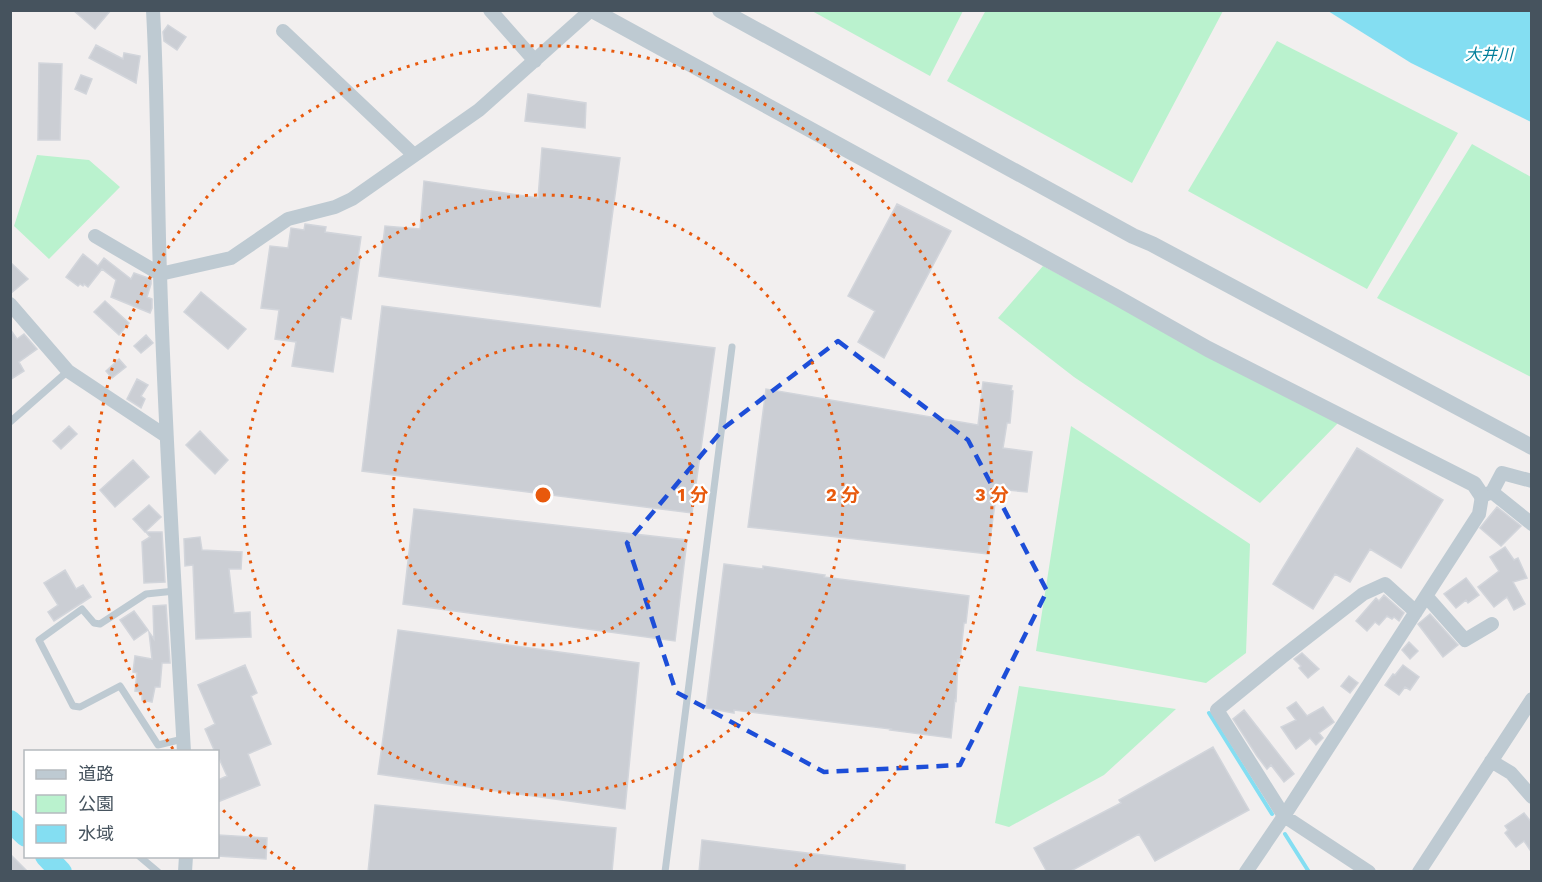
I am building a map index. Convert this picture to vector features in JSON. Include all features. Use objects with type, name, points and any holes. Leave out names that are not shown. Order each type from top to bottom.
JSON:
[{"type":"street","points":[[153,10],[166,435],[184,745]]},
{"type":"street","points":[[490,10],[535,60]]},
{"type":"street","points":[[95,237],[160,274],[231,258],[288,219],[335,207],[352,199],[479,110],[591,10],[1208,349],[1474,484],[1532,524]]},
{"type":"street","points":[[720,10],[1122,230],[1192,265],[1532,447]]},
{"type":"street","points":[[284,31],[414,155]]},
{"type":"street","points":[[10,304],[68,371],[166,435]]},
{"type":"street","points":[[1246,872],[1479,514],[1487,494],[1502,472],[1532,481]]},
{"type":"street","points":[[1369,872],[1284,816],[1217,710],[1363,594],[1385,584],[1416,612]]},
{"type":"street","points":[[1426,596],[1465,640],[1492,624]]},
{"type":"street","points":[[1419,872],[1532,699]]},
{"type":"street","points":[[1491,761],[1511,773],[1532,797]]},
{"type":"lane","points":[[665,872],[732,347]]},
{"type":"lane","points":[[10,422],[68,371]]},
{"type":"lane","points":[[175,591],[146,594],[100,624],[94,623],[82,609],[39,640],[73,706],[80,707],[120,686],[159,745],[184,745]]},
{"type":"lane","points":[[141,858],[158,872]]},
{"type":"highlighted area","points":[[838,341],[968,440],[1047,591],[960,765],[824,772],[676,692],[627,543],[725,427]]},
{"type":"green space","points":[[986,10],[1223,11],[1132,183],[947,81]]},
{"type":"green space","points":[[812,11],[963,11],[930,76]]},
{"type":"green space","points":[[1277,41],[1458,133],[1367,289],[1188,191]]},
{"type":"green space","points":[[1472,144],[1531,177],[1531,377],[1377,298]]},
{"type":"green space","points":[[37,155],[89,160],[120,187],[49,259],[14,226]]},
{"type":"green space","points":[[1043,266],[1338,423],[1260,503],[1074,377],[998,318]]},
{"type":"green space","points":[[1071,426],[1250,544],[1246,653],[1206,683],[1036,651]]},
{"type":"green space","points":[[1019,686],[1176,709],[1104,775],[1009,827],[995,823]]},
{"type":"water","name":"大井川","points":[[1328,11],[1531,11],[1531,122],[1411,63]]},
{"type":"building","points":[[73,10],[111,10],[95,29]]},
{"type":"building","points":[[168,25],[186,37],[177,50],[164,41],[163,32]]},
{"type":"building","points":[[96,45],[123,59],[124,53],[140,56],[136,83],[89,58]]},
{"type":"building","points":[[39,63],[62,64],[60,140],[38,140]]},
{"type":"building","points":[[81,75],[92,79],[86,94],[75,89]]},
{"type":"building","points":[[528,94],[586,103],[585,128],[525,121]]},
{"type":"building","points":[[542,148],[620,158],[600,307],[379,276],[385,226],[420,229],[424,181],[538,198]]},
{"type":"building","points":[[897,204],[951,231],[884,358],[858,342],[875,311],[848,296]]},
{"type":"building","points":[[305,224],[326,227],[325,232],[361,237],[351,319],[341,317],[333,372],[292,366],[296,342],[275,339],[279,310],[261,308],[270,246],[288,248],[291,228],[304,230]]},
{"type":"building","points":[[83,254],[98,266],[104,258],[131,279],[134,273],[151,279],[147,297],[152,299],[150,313],[111,297],[116,280],[102,269],[88,287],[84,284],[78,286],[66,277]]},
{"type":"building","points":[[10,262],[28,279],[10,294]]},
{"type":"building","points":[[201,292],[246,329],[228,349],[184,312]]},
{"type":"building","points":[[105,301],[129,323],[119,335],[94,312]]},
{"type":"building","points":[[382,306],[715,348],[692,513],[362,471]]},
{"type":"building","points":[[10,329],[17,339],[24,334],[37,349],[19,362],[24,371],[10,380]]},
{"type":"building","points":[[146,335],[153,343],[141,353],[134,346]]},
{"type":"building","points":[[119,359],[126,367],[112,378],[106,371]]},
{"type":"building","points":[[137,379],[148,385],[141,396],[145,399],[141,408],[127,399]]},
{"type":"building","points":[[983,382],[1012,386],[1010,423],[1007,423],[1003,448],[1032,452],[1027,492],[997,489],[988,554],[748,527],[766,389],[978,425]]},
{"type":"building","points":[[69,426],[77,434],[61,449],[53,441]]},
{"type":"building","points":[[200,431],[228,460],[215,474],[186,445]]},
{"type":"building","points":[[1357,448],[1443,500],[1401,568],[1370,549],[1350,582],[1335,574],[1313,609],[1273,584]]},
{"type":"building","points":[[133,460],[149,477],[115,507],[100,490]]},
{"type":"building","points":[[149,505],[161,517],[145,532],[133,519]]},
{"type":"building","points":[[1497,507],[1521,526],[1501,546],[1480,528]]},
{"type":"building","points":[[414,509],[687,540],[675,641],[403,604]]},
{"type":"building","points":[[146,532],[162,532],[165,582],[144,583],[142,542],[150,537]]},
{"type":"building","points":[[200,537],[202,550],[242,552],[241,569],[229,569],[234,613],[250,612],[251,637],[196,639],[193,565],[185,566],[184,539]]},
{"type":"building","points":[[1505,547],[1514,560],[1518,558],[1527,578],[1513,582],[1525,604],[1514,610],[1507,597],[1494,607],[1478,587],[1499,571],[1490,557]]},
{"type":"building","points":[[724,564],[763,569],[763,566],[825,575],[824,577],[969,596],[960,661],[958,660],[951,738],[706,708]]},
{"type":"building","points":[[65,570],[76,589],[83,585],[91,597],[54,621],[48,612],[58,605],[44,583]]},
{"type":"building","points":[[1466,578],[1479,595],[1468,603],[1466,600],[1456,608],[1444,594]]},
{"type":"building","points":[[1384,595],[1404,613],[1399,621],[1387,616],[1379,625],[1375,622],[1367,631],[1356,621],[1376,598],[1379,601]]},
{"type":"building","points":[[166,605],[170,663],[162,663],[160,687],[155,687],[152,702],[142,700],[142,692],[135,691],[137,673],[133,672],[135,656],[152,659],[149,632],[154,639],[153,606]]},
{"type":"building","points":[[134,611],[148,630],[134,640],[120,620]]},
{"type":"building","points":[[1430,614],[1458,645],[1443,657],[1418,624]]},
{"type":"building","points":[[398,630],[639,663],[625,809],[378,774]]},
{"type":"building","points":[[1409,642],[1418,651],[1410,659],[1402,650]]},
{"type":"building","points":[[1302,653],[1319,669],[1308,678],[1294,659]]},
{"type":"building","points":[[245,665],[257,693],[251,696],[271,744],[248,754],[260,785],[219,802],[219,780],[227,776],[219,758],[219,750],[214,750],[205,729],[215,724],[198,685]]},
{"type":"building","points":[[1403,665],[1419,677],[1410,690],[1405,687],[1399,695],[1385,685]]},
{"type":"building","points":[[1349,676],[1358,683],[1350,693],[1341,686]]},
{"type":"building","points":[[1296,702],[1307,716],[1323,707],[1334,722],[1319,733],[1323,738],[1316,745],[1310,738],[1296,749],[1281,727],[1296,720],[1287,708]]},
{"type":"building","points":[[1244,710],[1294,774],[1284,782],[1271,765],[1267,769],[1233,719]]},
{"type":"building","points":[[1213,747],[1249,810],[1155,861],[1139,834],[1069,872],[1047,872],[1034,848],[1121,803],[1119,800]]},
{"type":"building","points":[[375,805],[616,828],[612,872],[368,872]]},
{"type":"building","points":[[1524,813],[1532,823],[1532,853],[1524,841],[1516,847],[1505,833],[1508,830],[1505,826]]},
{"type":"building","points":[[219,835],[267,838],[266,859],[219,856]]},
{"type":"building","points":[[702,840],[905,865],[905,872],[699,872]]},
{"type":"building","points":[[10,854],[28,872],[10,872]]},
{"type":"waterway","points":[[1209,713],[1272,814]]},
{"type":"waterway","points":[[10,821],[24,834]]},
{"type":"waterway","points":[[1285,834],[1309,872]]},
{"type":"waterway","points":[[48,858],[61,872]]}]
